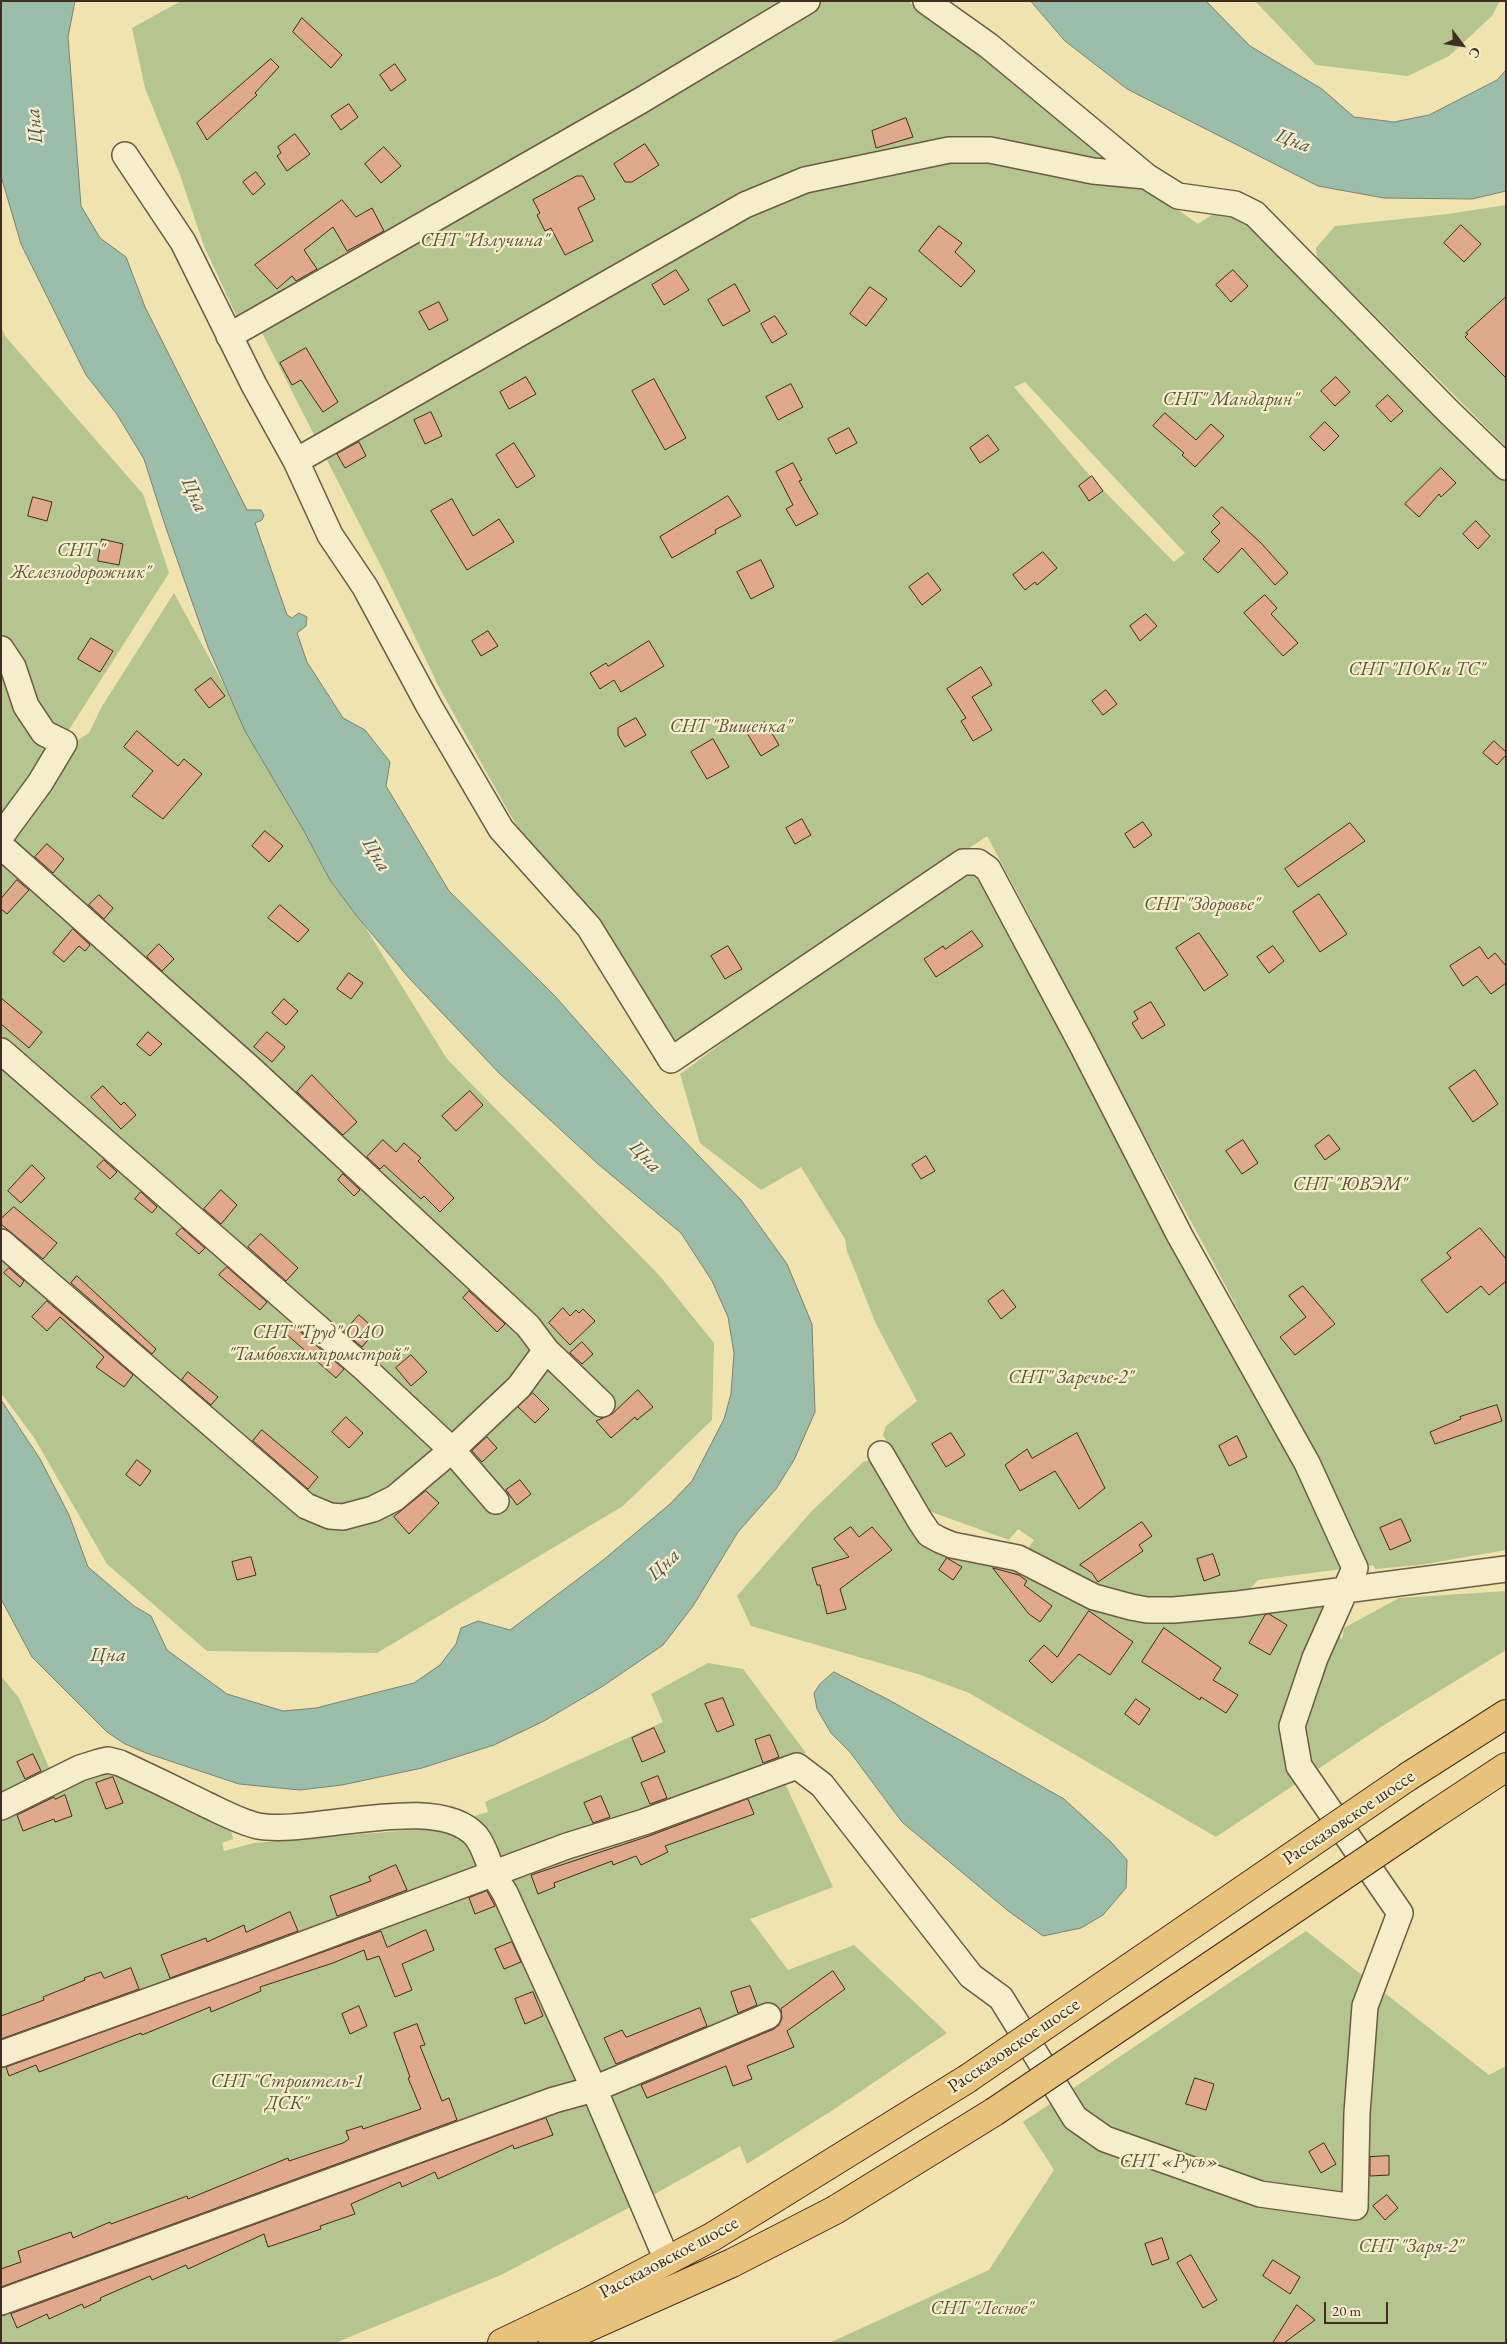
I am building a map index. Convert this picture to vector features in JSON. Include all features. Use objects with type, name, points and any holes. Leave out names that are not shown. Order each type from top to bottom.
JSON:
[{"type":"main road","name":"Рассказовское шоссе","points":[[502,2343],[588,2302],[712,2237],[967,2080],[1409,1776],[1506,1714]]},
{"type":"main road","name":"Рассказовское шоссе","points":[[553,2343],[732,2262],[835,2210],[994,2112],[1506,1767]]},
{"type":"street","points":[[229,336],[640,101],[807,1]]},
{"type":"street","points":[[926,1],[989,46],[1146,176],[1178,196],[1235,204],[1255,214],[1447,410],[1506,467]]},
{"type":"street","points":[[296,461],[681,240],[745,205],[804,180],[949,150],[1006,152],[1094,171],[1146,176]]},
{"type":"street","points":[[1,2054],[257,1962],[567,1846],[644,1822],[796,1766],[822,1785],[971,1976],[1001,1998],[1075,2118],[1106,2139],[1260,2194],[1355,2207],[1357,2113],[1365,2006],[1400,1912],[1299,1766],[1292,1726],[1314,1658],[1356,1568],[1307,1463],[1180,1236],[1081,1043],[988,869],[978,862],[963,862],[671,1060],[589,927],[501,829],[429,706],[364,587],[330,535],[296,461],[254,385],[183,242],[124,155]]},
{"type":"street","points":[[1,649],[13,667],[26,706],[44,733],[64,743],[40,783],[1,836]]},
{"type":"street","points":[[1,846],[307,1120],[528,1326],[546,1350],[602,1404]]},
{"type":"street","points":[[1,1051],[364,1368],[452,1450],[496,1501]]},
{"type":"street","points":[[1,1242],[306,1506],[318,1513],[343,1517],[356,1515],[395,1498],[452,1450],[519,1387],[546,1350]]},
{"type":"street","points":[[881,1454],[918,1519],[929,1534],[952,1545],[1018,1558],[1080,1590],[1111,1603],[1148,1610],[1174,1610],[1506,1569]]},
{"type":"street","points":[[1,1807],[80,1768],[108,1760],[120,1763],[217,1810],[257,1826],[282,1827],[393,1817],[432,1818],[452,1821],[468,1829],[476,1836],[484,1849],[493,1873],[505,1893],[594,2089],[667,2260]]},
{"type":"street","points":[[1,2302],[554,2100],[594,2089],[768,2016]]},
{"type":"green space","points":[[181,1],[908,1],[1123,163],[1004,142],[950,138],[803,167],[778,180],[800,191],[987,154],[1146,187],[1198,224],[1224,207],[1265,238],[1426,404],[1506,481],[1506,1550],[1420,1565],[1375,1569],[1373,1565],[1258,1580],[1250,1589],[1153,1599],[1113,1614],[1262,1612],[1322,1606],[1342,1640],[1344,1628],[1399,1598],[1506,1591],[1506,1650],[1384,1725],[1216,1837],[969,1693],[918,1674],[751,1626],[737,1596],[811,1512],[863,1462],[875,1458],[912,1527],[938,1555],[1014,1568],[1034,1540],[1018,1529],[1009,1540],[926,1510],[883,1435],[886,1426],[917,1401],[876,1324],[847,1251],[845,1239],[801,1167],[761,1190],[700,1143],[680,1074],[959,868],[981,873],[1290,1407],[1033,929],[1035,926],[987,836],[692,1036],[680,1042],[669,1038],[548,878],[440,689],[382,568],[253,315],[236,315],[204,246],[180,175],[145,88],[132,28]],"holes":[[[1025,382],[1185,553],[1174,562],[1097,484],[1014,387]]]},
{"type":"green space","points":[[1255,1],[1500,1],[1492,16],[1449,56],[1408,76],[1316,65]]},
{"type":"green space","points":[[1506,205],[1506,447],[1317,258],[1316,248],[1335,226],[1448,214]]},
{"type":"green space","name":"СНТ \" Железнодорожник\"","points":[[1,326],[5,336],[143,494],[169,573],[49,761],[1,828]]},
{"type":"green space","name":"СНТ \"Труд\" ОАО \"Тамбовхимпромстрой\"","points":[[174,593],[287,801],[447,1059],[659,1275],[714,1343],[712,1420],[623,1506],[377,1653],[207,1651],[107,1564],[35,1439],[1,1393],[1,850],[75,742],[89,733],[101,708]]},
{"type":"green space","name":"СНТ \"Строитель-1 ДСК\"","points":[[708,1663],[743,1669],[806,1753],[773,1763],[782,1777],[833,1887],[750,1919],[788,1970],[854,1945],[947,2033],[836,2108],[747,2164],[740,2146],[655,2194],[501,2275],[335,2343],[1,2343],[1,1676],[19,1698],[59,1791],[111,1771],[229,1822],[233,1839],[222,1843],[224,1851],[254,1843],[435,1828],[488,1812],[485,1802],[663,1722],[651,1694]]},
{"type":"green space","name":"СНТ «Русь»","points":[[1306,1931],[1489,2075],[1506,2066],[1506,2343],[829,2343],[989,2270],[1054,2170],[1023,2122]]},
{"type":"water","name":"Цна","points":[[1,1],[75,1],[68,37],[81,206],[100,238],[126,257],[145,307],[247,510],[261,510],[264,515],[262,520],[255,523],[287,615],[292,618],[299,613],[307,617],[306,626],[297,633],[307,662],[343,718],[365,730],[390,762],[386,786],[449,891],[554,995],[656,1111],[741,1200],[787,1264],[812,1324],[815,1412],[794,1460],[776,1489],[738,1532],[693,1606],[663,1645],[603,1686],[544,1721],[494,1745],[422,1768],[342,1785],[300,1790],[239,1784],[146,1753],[125,1744],[107,1732],[32,1657],[1,1599],[1,1400],[40,1459],[69,1515],[88,1567],[134,1606],[151,1616],[167,1650],[227,1694],[283,1711],[316,1708],[414,1683],[440,1665],[456,1644],[461,1628],[478,1621],[510,1630],[602,1561],[670,1504],[692,1481],[724,1419],[731,1394],[734,1353],[728,1317],[712,1281],[681,1233],[598,1164],[500,1074],[409,978],[356,915],[330,880],[304,831],[245,731],[208,647],[144,459],[116,413],[86,375],[21,244],[1,176]]},
{"type":"water","name":"Цна","points":[[1031,1],[1206,1],[1250,46],[1322,89],[1354,117],[1394,122],[1429,115],[1497,80],[1506,70],[1506,191],[1472,199],[1384,198],[1318,186],[1127,89],[1065,41]]},
{"type":"water","points":[[834,1672],[889,1700],[1064,1799],[1111,1842],[1127,1860],[1126,1888],[1103,1915],[1081,1928],[1043,1936],[1007,1910],[902,1822],[850,1752],[831,1733],[817,1709],[814,1693],[820,1684]]},
{"type":"building","points":[[302,18],[342,55],[331,68],[293,32]]},
{"type":"building","points":[[271,59],[279,67],[255,93],[257,95],[207,140],[197,123]]},
{"type":"building","points":[[395,64],[406,80],[391,91],[380,75]]},
{"type":"building","points":[[349,104],[358,117],[341,130],[331,116]]},
{"type":"building","points":[[906,118],[913,137],[876,148],[872,131]]},
{"type":"building","points":[[295,134],[310,154],[287,171],[277,156],[281,153],[278,147]]},
{"type":"building","points":[[645,144],[659,165],[632,182],[625,182],[614,164]]},
{"type":"building","points":[[384,147],[401,166],[381,183],[365,164]]},
{"type":"building","points":[[256,172],[265,184],[253,195],[243,182]]},
{"type":"building","points":[[577,176],[583,176],[595,199],[578,208],[593,241],[565,255],[551,228],[545,231],[537,215],[540,213],[533,200]]},
{"type":"building","points":[[342,200],[356,217],[372,208],[384,231],[347,251],[333,227],[304,250],[317,269],[296,281],[292,276],[277,289],[255,265]]},
{"type":"building","points":[[1461,225],[1481,244],[1464,262],[1444,243]]},
{"type":"building","points":[[939,226],[962,243],[955,252],[975,271],[961,287],[919,251]]},
{"type":"building","points":[[676,270],[689,290],[664,305],[652,285]]},
{"type":"building","points":[[1233,270],[1248,286],[1231,302],[1216,285]]},
{"type":"building","points":[[735,284],[750,311],[723,326],[708,300]]},
{"type":"building","points":[[870,287],[887,299],[866,326],[850,314]]},
{"type":"building","points":[[1506,297],[1506,378],[1465,337],[1468,334],[1466,333]]},
{"type":"building","points":[[439,302],[448,320],[429,330],[419,312]]},
{"type":"building","points":[[775,316],[787,334],[772,343],[761,324]]},
{"type":"building","points":[[306,348],[338,402],[323,412],[301,380],[292,385],[280,363]]},
{"type":"building","points":[[526,377],[536,394],[509,409],[500,392]]},
{"type":"building","points":[[1336,377],[1350,392],[1335,406],[1321,391]]},
{"type":"building","points":[[654,379],[686,438],[665,450],[632,391]]},
{"type":"building","points":[[791,384],[803,407],[778,420],[766,397]]},
{"type":"building","points":[[1388,395],[1403,411],[1391,422],[1376,406]]},
{"type":"building","points":[[431,412],[442,436],[425,444],[414,420]]},
{"type":"building","points":[[1165,413],[1196,440],[1211,424],[1224,436],[1195,467],[1182,455],[1184,453],[1153,426]]},
{"type":"building","points":[[1325,422],[1339,436],[1324,451],[1310,437]]},
{"type":"building","points":[[849,428],[857,443],[836,454],[828,439]]},
{"type":"building","points":[[988,435],[999,450],[980,463],[970,448]]},
{"type":"building","points":[[359,442],[366,456],[345,468],[337,454]]},
{"type":"building","points":[[514,443],[535,476],[517,488],[496,455]]},
{"type":"building","points":[[793,463],[802,480],[799,481],[818,514],[796,526],[786,509],[793,505],[776,472]]},
{"type":"building","points":[[1441,468],[1456,483],[1441,497],[1439,494],[1419,517],[1405,504]]},
{"type":"building","points":[[1092,476],[1103,491],[1089,501],[1079,486]]},
{"type":"building","points":[[728,496],[741,516],[715,530],[716,533],[672,558],[660,537]]},
{"type":"building","points":[[33,497],[52,502],[47,521],[28,516]]},
{"type":"building","points":[[452,499],[473,536],[499,519],[514,542],[467,570],[431,511]]},
{"type":"building","points":[[1222,507],[1261,543],[1288,573],[1275,585],[1242,548],[1218,573],[1203,559],[1220,541],[1211,532],[1220,523],[1213,516]]},
{"type":"building","points":[[1476,521],[1490,536],[1478,549],[1463,534]]},
{"type":"building","points":[[102,539],[123,544],[119,565],[98,561]]},
{"type":"building","points":[[1043,552],[1057,568],[1037,585],[1035,582],[1025,590],[1013,575]]},
{"type":"building","points":[[761,560],[774,587],[751,599],[737,572]]},
{"type":"building","points":[[928,573],[941,590],[922,605],[909,587]]},
{"type":"building","points":[[1265,595],[1277,608],[1271,614],[1298,643],[1283,656],[1244,613]]},
{"type":"building","points":[[1146,614],[1157,626],[1140,641],[1130,626]]},
{"type":"building","points":[[488,631],[498,646],[481,656],[472,641]]},
{"type":"building","points":[[91,638],[113,651],[100,672],[78,659]]},
{"type":"building","points":[[649,641],[664,666],[621,692],[614,680],[600,689],[590,673],[606,663],[608,666]]},
{"type":"building","points":[[981,667],[992,685],[972,697],[992,730],[973,741],[961,721],[966,718],[947,689]]},
{"type":"building","points":[[211,678],[225,696],[209,708],[195,690]]},
{"type":"building","points":[[1106,690],[1117,704],[1103,715],[1092,701]]},
{"type":"building","points":[[636,718],[646,735],[625,747],[618,735],[618,728]]},
{"type":"building","points":[[765,722],[779,745],[761,756],[747,733]]},
{"type":"building","points":[[137,731],[178,766],[184,759],[202,774],[163,819],[132,796],[153,771],[124,747]]},
{"type":"building","points":[[713,739],[729,767],[707,779],[691,752]]},
{"type":"building","points":[[1494,741],[1506,752],[1506,755],[1497,765],[1483,753]]},
{"type":"building","points":[[802,819],[811,835],[795,844],[786,828]]},
{"type":"building","points":[[1143,822],[1152,835],[1134,848],[1125,834]]},
{"type":"building","points":[[1350,823],[1365,841],[1298,887],[1285,869]]},
{"type":"building","points":[[265,831],[283,846],[269,862],[252,846]]},
{"type":"building","points":[[47,844],[64,859],[53,873],[35,857]]},
{"type":"building","points":[[17,880],[29,890],[7,914],[1,909],[1,899]]},
{"type":"building","points":[[1319,894],[1347,934],[1320,952],[1293,912]]},
{"type":"building","points":[[99,895],[113,908],[104,919],[89,905]]},
{"type":"building","points":[[280,905],[309,930],[298,942],[268,918]]},
{"type":"building","points":[[73,929],[90,945],[85,951],[79,946],[64,962],[53,953]]},
{"type":"building","points":[[972,931],[983,946],[936,977],[924,959],[943,946],[945,949]]},
{"type":"building","points":[[1199,933],[1228,975],[1204,991],[1176,948]]},
{"type":"building","points":[[159,944],[174,959],[162,971],[147,957]]},
{"type":"building","points":[[728,946],[742,969],[725,979],[711,956]]},
{"type":"building","points":[[1273,946],[1284,961],[1269,973],[1257,957]]},
{"type":"building","points":[[1480,947],[1488,959],[1495,953],[1506,966],[1506,983],[1491,994],[1477,976],[1463,986],[1450,966]]},
{"type":"building","points":[[349,973],[363,983],[351,999],[337,989]]},
{"type":"building","points":[[1,998],[42,1032],[29,1048],[1,1024]]},
{"type":"building","points":[[284,999],[298,1011],[286,1025],[272,1013]]},
{"type":"building","points":[[1151,1002],[1165,1025],[1142,1039],[1132,1023],[1138,1019],[1134,1012]]},
{"type":"building","points":[[148,1032],[162,1044],[150,1056],[137,1045]]},
{"type":"building","points":[[267,1032],[285,1047],[272,1062],[254,1047]]},
{"type":"building","points":[[1475,1070],[1498,1104],[1473,1122],[1449,1088]]},
{"type":"building","points":[[312,1075],[357,1122],[343,1135],[297,1092]]},
{"type":"building","points":[[103,1086],[121,1105],[124,1102],[136,1115],[121,1129],[91,1097]]},
{"type":"building","points":[[470,1091],[483,1105],[456,1131],[442,1116]]},
{"type":"building","points":[[1329,1135],[1340,1149],[1325,1160],[1315,1146]]},
{"type":"building","points":[[383,1140],[396,1152],[404,1143],[421,1158],[418,1161],[454,1198],[440,1212],[424,1196],[421,1199],[384,1165],[380,1169],[367,1157]]},
{"type":"building","points":[[1243,1140],[1258,1163],[1242,1174],[1226,1151]]},
{"type":"building","points":[[926,1156],[935,1171],[921,1179],[912,1165]]},
{"type":"building","points":[[104,1160],[117,1172],[110,1179],[97,1167]]},
{"type":"building","points":[[32,1165],[45,1178],[21,1203],[8,1191]]},
{"type":"building","points":[[343,1174],[360,1190],[354,1196],[338,1180]]},
{"type":"building","points":[[221,1190],[237,1205],[221,1224],[204,1209]]},
{"type":"building","points":[[141,1192],[157,1207],[152,1213],[135,1199]]},
{"type":"building","points":[[14,1207],[57,1243],[43,1259],[1,1224],[1,1219]]},
{"type":"building","points":[[182,1228],[205,1248],[199,1254],[176,1234]]},
{"type":"building","points":[[1480,1228],[1506,1259],[1506,1281],[1489,1295],[1481,1286],[1447,1313],[1421,1280],[1451,1258],[1447,1253]]},
{"type":"building","points":[[261,1234],[298,1268],[286,1281],[248,1247]]},
{"type":"building","points":[[227,1267],[267,1302],[260,1310],[219,1275]]},
{"type":"building","points":[[9,1268],[24,1281],[20,1287],[4,1273]]},
{"type":"building","points":[[77,1276],[156,1349],[152,1354],[71,1283]]},
{"type":"building","points":[[1303,1286],[1335,1324],[1295,1355],[1280,1337],[1306,1317],[1289,1296]]},
{"type":"building","points":[[1003,1290],[1016,1307],[1001,1319],[988,1301]]},
{"type":"building","points":[[469,1291],[505,1324],[497,1332],[463,1298]]},
{"type":"building","points":[[47,1301],[133,1375],[124,1387],[96,1367],[104,1357],[60,1317],[47,1331],[32,1317]]},
{"type":"building","points":[[563,1308],[570,1316],[576,1310],[579,1313],[583,1309],[595,1321],[570,1345],[549,1323]]},
{"type":"building","points":[[359,1315],[376,1330],[362,1347],[344,1332]]},
{"type":"building","points":[[291,1324],[344,1369],[336,1378],[284,1332]]},
{"type":"building","points":[[582,1342],[593,1354],[582,1364],[570,1353]]},
{"type":"building","points":[[411,1355],[427,1372],[411,1386],[396,1368]]},
{"type":"building","points":[[188,1372],[218,1397],[211,1405],[182,1380]]},
{"type":"building","points":[[638,1390],[653,1407],[637,1420],[635,1417],[611,1438],[596,1421],[612,1414]]},
{"type":"building","points":[[533,1393],[549,1409],[535,1423],[518,1407]]},
{"type":"building","points":[[1497,1405],[1502,1421],[1435,1444],[1430,1432],[1461,1419],[1460,1417]]},
{"type":"building","points":[[346,1417],[363,1433],[349,1448],[332,1432]]},
{"type":"building","points":[[262,1430],[318,1477],[308,1489],[253,1441]]},
{"type":"building","points":[[951,1433],[965,1455],[946,1467],[932,1444]]},
{"type":"building","points":[[1077,1433],[1105,1488],[1079,1509],[1055,1471],[1020,1491],[1005,1465],[1027,1449],[1032,1458]]},
{"type":"building","points":[[1237,1436],[1247,1457],[1229,1466],[1219,1446]]},
{"type":"building","points":[[487,1437],[497,1448],[482,1462],[472,1451]]},
{"type":"building","points":[[137,1460],[151,1471],[140,1486],[126,1475]]},
{"type":"building","points":[[520,1480],[531,1494],[517,1505],[506,1490]]},
{"type":"building","points":[[426,1491],[439,1503],[409,1534],[394,1517]]},
{"type":"building","points":[[1401,1519],[1411,1541],[1390,1550],[1380,1528]]},
{"type":"building","points":[[1142,1522],[1152,1536],[1139,1545],[1143,1551],[1098,1582],[1092,1573],[1080,1565]]},
{"type":"building","points":[[851,1527],[859,1537],[872,1527],[892,1550],[840,1589],[846,1609],[827,1614],[820,1585],[817,1585],[812,1568],[849,1557],[834,1539]]},
{"type":"building","points":[[1213,1554],[1220,1575],[1204,1581],[1197,1559]]},
{"type":"building","points":[[251,1557],[256,1575],[237,1580],[232,1562]]},
{"type":"building","points":[[947,1558],[962,1567],[953,1580],[939,1570]]},
{"type":"building","points":[[993,1568],[1019,1575],[1027,1581],[1024,1585],[1052,1606],[1040,1622],[1029,1614]]},
{"type":"building","points":[[1089,1611],[1133,1642],[1110,1675],[1079,1654],[1052,1683],[1029,1661],[1044,1645],[1057,1657]]},
{"type":"building","points":[[1269,1614],[1287,1625],[1270,1655],[1249,1643],[1265,1615]]},
{"type":"building","points":[[1164,1628],[1221,1668],[1213,1680],[1238,1695],[1226,1713],[1201,1697],[1200,1700],[1142,1662]]},
{"type":"building","points":[[723,1698],[734,1725],[717,1732],[705,1704]]},
{"type":"building","points":[[1136,1699],[1150,1709],[1139,1725],[1125,1714]]},
{"type":"building","points":[[654,1728],[665,1752],[642,1762],[632,1738]]},
{"type":"building","points":[[770,1735],[779,1757],[763,1763],[755,1740]]},
{"type":"building","points":[[33,1754],[41,1771],[25,1779],[17,1762]]},
{"type":"building","points":[[658,1776],[667,1798],[650,1804],[641,1783]]},
{"type":"building","points":[[113,1777],[123,1803],[106,1809],[96,1783]]},
{"type":"building","points":[[65,1795],[72,1816],[55,1822],[54,1819],[23,1831],[17,1815],[54,1797],[55,1799]]},
{"type":"building","points":[[601,1796],[610,1817],[593,1823],[584,1803]]},
{"type":"building","points":[[748,1799],[754,1814],[665,1846],[668,1852],[641,1865],[636,1856],[613,1865],[612,1861],[554,1883],[555,1887],[538,1894],[531,1875],[649,1836]]},
{"type":"building","points":[[396,1865],[407,1890],[337,1916],[330,1896],[371,1881],[369,1877]]},
{"type":"building","points":[[487,1891],[495,1906],[475,1914],[469,1898]]},
{"type":"building","points":[[290,1912],[298,1931],[170,1978],[161,1955],[206,1938],[207,1942],[244,1925],[246,1932]]},
{"type":"building","points":[[426,1930],[434,1950],[402,1964],[412,1990],[395,1997],[379,1956],[367,1960],[364,1950],[333,1963],[260,1987],[261,1991],[211,2012],[210,2007],[142,2035],[141,2033],[39,2072],[36,2065],[9,2076],[6,2067],[381,1931],[387,1947]]},
{"type":"building","points":[[512,1942],[521,1962],[504,1969],[495,1949]]},
{"type":"building","points":[[131,1968],[139,1989],[1,2039],[1,2016],[44,2000],[43,1997],[85,1980],[84,1978],[101,1972],[104,1978]]},
{"type":"building","points":[[833,1971],[845,1989],[787,2031],[794,2047],[747,2066],[752,2079],[733,2086],[726,2066],[647,2098],[641,2085],[774,2029],[779,2025],[782,2018],[781,2009]]},
{"type":"building","points":[[750,1986],[757,2005],[738,2013],[731,1992]]},
{"type":"building","points":[[533,1992],[543,2016],[525,2024],[515,1999]]},
{"type":"building","points":[[359,2006],[367,2026],[350,2034],[342,2014]]},
{"type":"building","points":[[700,2008],[707,2026],[616,2064],[604,2038],[622,2030],[626,2037]]},
{"type":"building","points":[[417,2024],[425,2045],[420,2046],[442,2101],[449,2098],[457,2120],[1,2287],[1,2269],[21,2262],[18,2251],[71,2232],[73,2238],[110,2222],[111,2224],[187,2196],[188,2199],[288,2158],[289,2161],[343,2143],[349,2139],[346,2131],[362,2126],[363,2129],[421,2109],[408,2078],[410,2077],[394,2033]]},
{"type":"building","points":[[1195,2078],[1214,2084],[1206,2110],[1186,2104]]},
{"type":"building","points":[[546,2118],[553,2135],[514,2149],[513,2145],[438,2179],[435,2172],[402,2187],[400,2182],[351,2204],[355,2214],[320,2226],[321,2229],[268,2247],[264,2234],[188,2269],[186,2265],[152,2280],[150,2276],[100,2298],[101,2300],[84,2308],[82,2304],[49,2319],[47,2314],[17,2328],[11,2314]]},
{"type":"building","points":[[1324,2143],[1336,2164],[1321,2173],[1309,2152]]},
{"type":"building","points":[[1389,2156],[1389,2175],[1370,2176],[1370,2157]]},
{"type":"building","points":[[1387,2195],[1398,2208],[1385,2220],[1373,2206]]},
{"type":"building","points":[[1162,2238],[1169,2259],[1152,2265],[1145,2244]]},
{"type":"building","points":[[1191,2255],[1217,2300],[1203,2308],[1177,2263]]},
{"type":"building","points":[[1273,2260],[1300,2277],[1290,2294],[1263,2276]]},
{"type":"building","points":[[1297,2305],[1315,2320],[1284,2343],[1273,2343]]},
{"type":"park label","name":"СНТ \"Излучина\"","points":[[485,241]]},
{"type":"park label","name":"СНТ\" Мандарин\"","points":[[1231,400]]},
{"type":"park label","name":"СНТ \"ПОК и ТС\"","points":[[1417,670]]},
{"type":"park label","name":"СНТ \"Вишенка\"","points":[[731,727]]},
{"type":"park label","name":"СНТ \"Здоровье\"","points":[[1202,905]]},
{"type":"park label","name":"СНТ \"ЮВЭМ\"","points":[[1350,1185]]},
{"type":"park label","name":"СНТ\" Заречье-2\"","points":[[1071,1378]]},
{"type":"park label","name":"СНТ \"Заря-2\"","points":[[1411,2247]]},
{"type":"park label","name":"СНТ \"Лесное\"","points":[[982,2309]]}]
